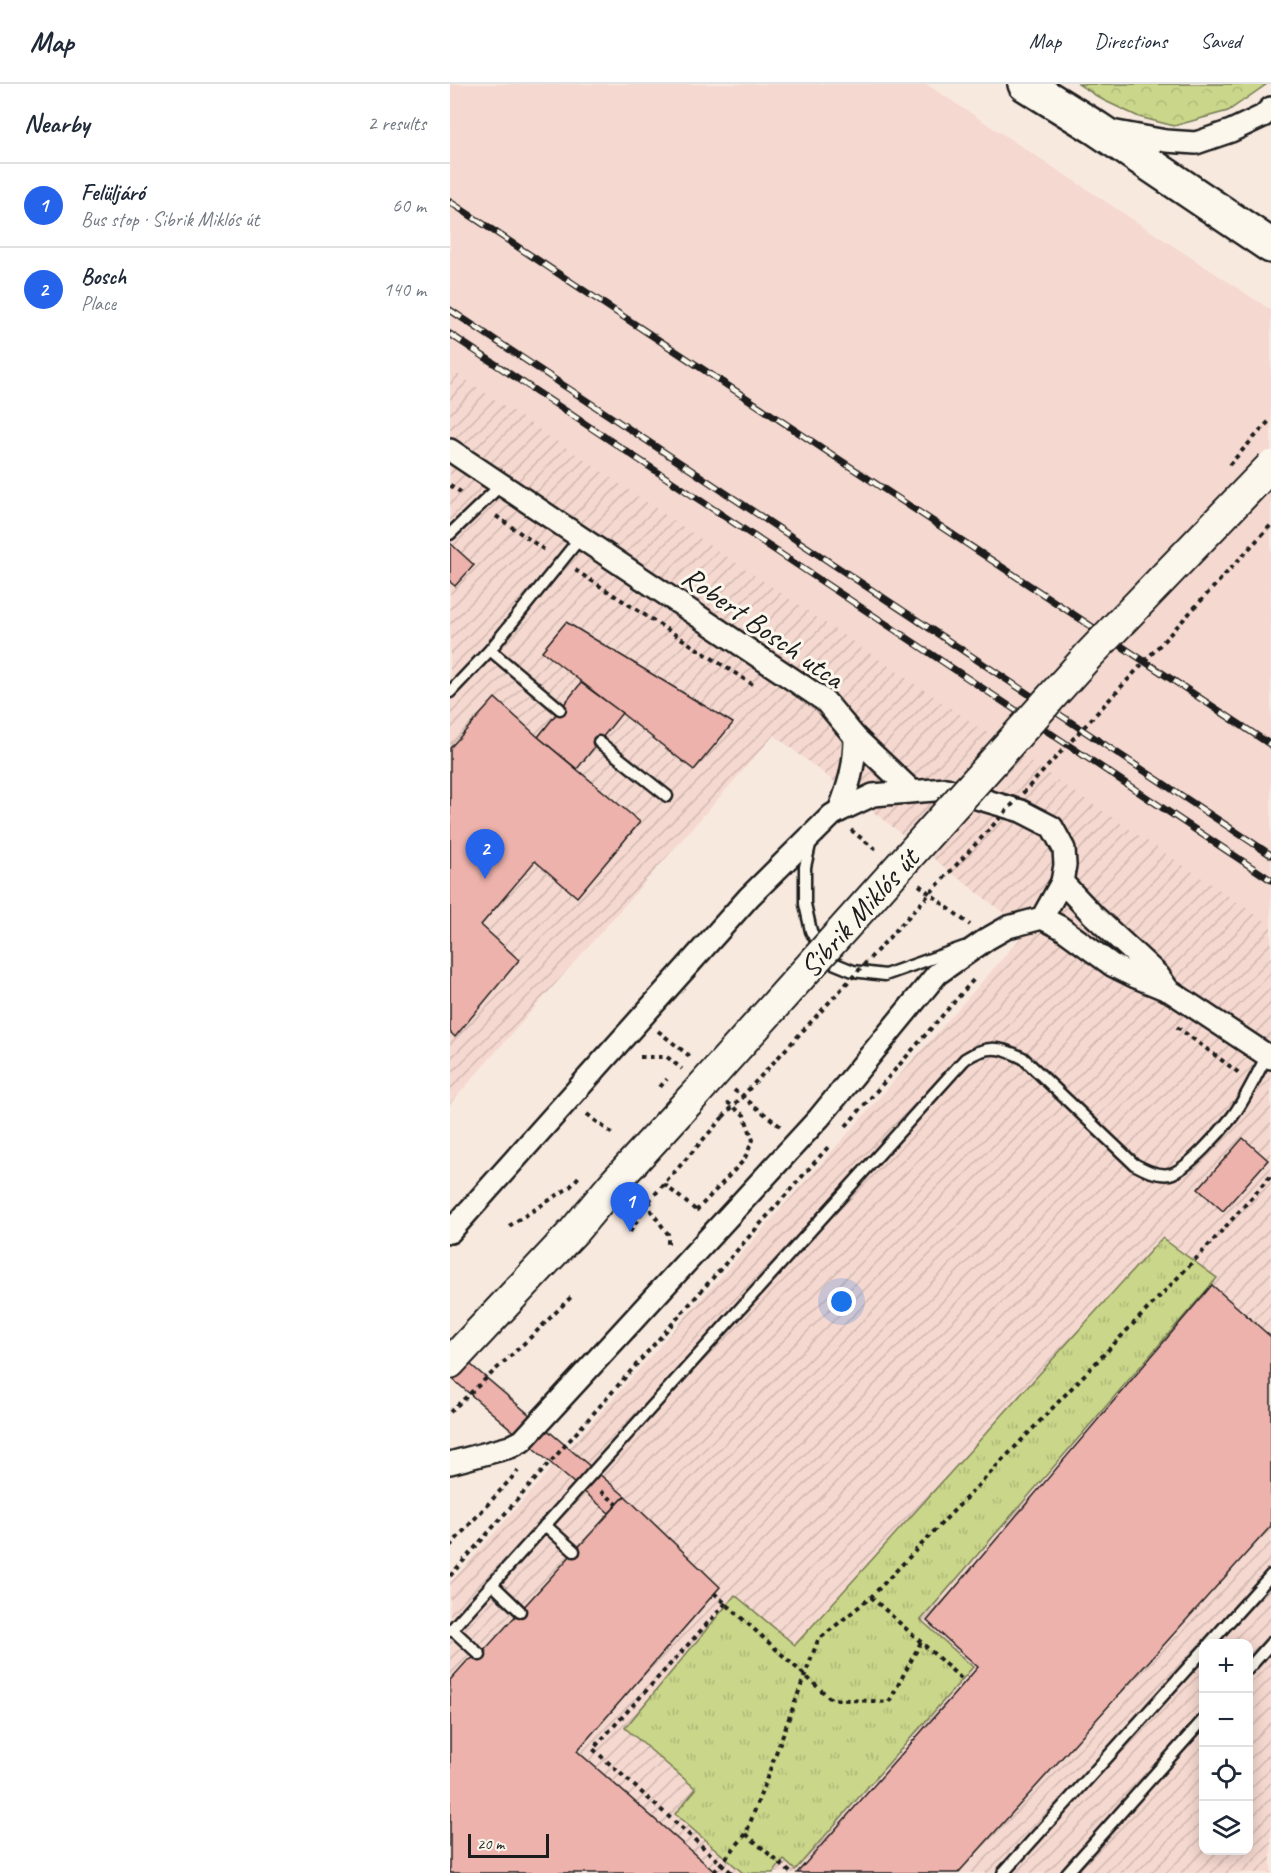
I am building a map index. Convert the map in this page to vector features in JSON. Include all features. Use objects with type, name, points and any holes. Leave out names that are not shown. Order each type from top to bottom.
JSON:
[{"type":"main road","points":[[1026,84],[1271,246]]},
{"type":"main road","name":"Sibrik Miklós út","points":[[450,1363],[574,1231],[615,1182],[1088,656],[1271,466]]},
{"type":"street","points":[[1095,128],[1166,141],[1196,143],[1232,132],[1268,117]]},
{"type":"street","name":"Robert Bosch utca","points":[[450,450],[825,701],[855,737],[912,791]]},
{"type":"street","points":[[450,1232],[742,906],[835,813],[851,780],[855,759],[855,737]]},
{"type":"street","points":[[835,813],[873,795],[946,789],[1022,811],[1052,827],[1064,849],[1065,865],[1062,882],[1042,918]]},
{"type":"street","points":[[1062,882],[1093,915],[1158,975],[1170,991]]},
{"type":"street","points":[[450,1463],[510,1447],[522,1441],[819,1118],[937,974],[1008,927],[1042,918],[1060,927],[1112,965],[1170,991],[1269,1057]]},
{"type":"lane","points":[[450,534],[501,485]]},
{"type":"lane","points":[[450,692],[490,650],[580,537]]},
{"type":"lane","points":[[490,650],[560,709]]},
{"type":"lane","points":[[599,742],[667,796]]},
{"type":"lane","points":[[811,837],[805,867],[805,904],[811,932],[826,960],[853,971],[885,975],[987,939]]},
{"type":"lane","points":[[480,1655],[451,1630],[964,1059],[979,1050],[994,1048],[1009,1051],[1023,1058],[1134,1164],[1152,1173],[1170,1174],[1183,1168],[1194,1158],[1233,1116],[1269,1057]]},
{"type":"lane","points":[[545,1525],[574,1551]]},
{"type":"lane","points":[[1213,1639],[1271,1575]]},
{"type":"lane","points":[[492,1584],[520,1611]]},
{"type":"lane","points":[[1253,1663],[1271,1643]]},
{"type":"lane","points":[[1003,1873],[1199,1654]]},
{"type":"lane","points":[[1066,1873],[1199,1723]]},
{"type":"path","points":[[450,485],[561,561],[757,687]]},
{"type":"path","points":[[630,1232],[650,1200],[723,1117],[1271,525]]},
{"type":"path","points":[[835,813],[878,851]]},
{"type":"path","points":[[914,880],[987,939]]},
{"type":"path","points":[[844,1129],[978,975]]},
{"type":"path","points":[[579,1107],[615,1136]]},
{"type":"path","points":[[450,1576],[836,1138]]},
{"type":"path","points":[[509,1226],[570,1187],[585,1170]]},
{"type":"path","points":[[714,1872],[746,1834],[818,1640],[871,1597],[1210,1244],[1271,1176]]},
{"type":"path","points":[[664,1184],[696,1211]]},
{"type":"path","points":[[450,1412],[533,1335],[570,1297]]},
{"type":"path","points":[[450,1546],[504,1486]]},
{"type":"path","points":[[714,1593],[831,1699],[889,1702],[921,1642]]},
{"type":"path","points":[[871,1597],[965,1682]]},
{"type":"path","points":[[726,1604],[593,1749],[732,1873]]},
{"type":"path","points":[[746,1834],[788,1872]]},
{"type":"shaded area","points":[[450,84],[926,84],[1271,310],[1271,927],[450,369]]},
{"type":"shaded area","points":[[450,369],[1271,925],[1271,1873],[450,1873],[450,1583],[1027,931],[774,735],[450,1104]]},
{"type":"green space","points":[[1078,84],[1267,84],[1228,111],[1174,126],[1139,117],[1103,100]]},
{"type":"green space","points":[[1162,1238],[1217,1278],[921,1620],[973,1667],[795,1870],[784,1860],[773,1873],[743,1873],[675,1814],[696,1789],[625,1728],[735,1595],[795,1645]]},
{"type":"building","points":[[450,543],[474,565],[455,586],[450,582]]},
{"type":"building","points":[[566,622],[733,723],[694,770],[542,651]]},
{"type":"building","points":[[581,683],[622,713],[577,769],[538,737]]},
{"type":"building","points":[[495,698],[640,822],[577,897],[535,861],[481,925],[519,960],[455,1037],[450,1032],[450,748]]},
{"type":"building","points":[[1243,1138],[1268,1160],[1223,1211],[1198,1189]]},
{"type":"building","points":[[1212,1285],[1271,1337],[1271,1526],[958,1873],[797,1873],[978,1667],[927,1621]]},
{"type":"building","points":[[450,1347],[625,1496],[609,1513],[450,1377]]},
{"type":"building","points":[[625,1496],[720,1587],[577,1751],[716,1873],[450,1873],[450,1680],[467,1661],[480,1655]]},
{"type":"railway","points":[[450,202],[1271,745]]},
{"type":"railway","points":[[450,310],[1271,855]]},
{"type":"railway","points":[[450,334],[1271,880]]},
{"type":"place","name":"Bosch","points":[[485,879]]},
{"type":"place","name":"Felüljáró","points":[[630,1232]]}]
